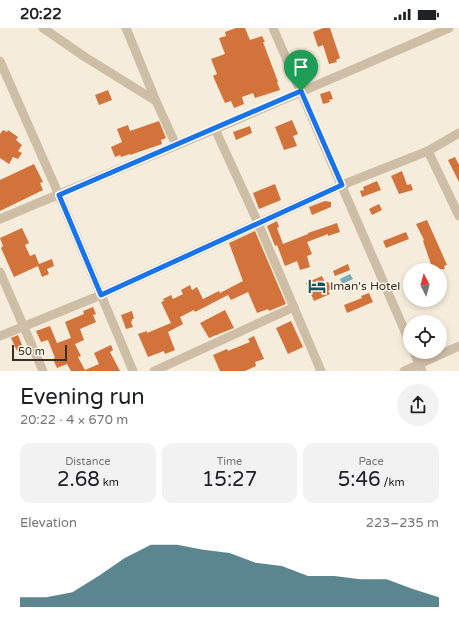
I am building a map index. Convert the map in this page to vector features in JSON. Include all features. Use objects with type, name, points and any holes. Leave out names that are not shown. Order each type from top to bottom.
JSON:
[{"type":"street","points":[[43,28],[85,57],[156,101]]},
{"type":"street","points":[[126,28],[176,145]]},
{"type":"street","points":[[273,28],[403,327]]},
{"type":"street","points":[[0,219],[215,129],[449,28]]},
{"type":"street","points":[[0,61],[59,195],[133,371]]},
{"type":"street","points":[[215,129],[258,224],[321,371]]},
{"type":"street","points":[[0,336],[101,295],[342,185],[428,150],[459,132]]},
{"type":"street","points":[[428,150],[459,216]]},
{"type":"street","points":[[0,272],[43,371]]},
{"type":"street","points":[[154,371],[294,307]]},
{"type":"street","points":[[404,371],[421,367],[459,346]]},
{"type":"water","points":[[350,274],[353,279],[342,284],[340,279]]},
{"type":"building","points":[[236,28],[245,28],[250,40],[262,36],[280,90],[255,98],[253,93],[242,97],[244,104],[234,108],[231,101],[225,103],[213,76],[217,74],[211,59],[225,54],[219,38],[226,36],[225,32]]},
{"type":"building","points":[[323,28],[330,28],[340,58],[336,60],[337,62],[329,64],[323,45],[318,47],[313,32]]},
{"type":"building","points":[[108,90],[112,100],[99,105],[95,95]]},
{"type":"building","points":[[330,91],[333,99],[329,100],[330,102],[323,104],[320,94]]},
{"type":"building","points":[[292,120],[298,134],[293,136],[297,146],[284,150],[275,127]]},
{"type":"building","points":[[159,121],[166,138],[161,140],[162,144],[130,155],[121,157],[120,155],[115,157],[111,147],[122,142],[117,129],[128,125],[130,131]]},
{"type":"building","points":[[250,126],[252,133],[236,140],[233,132]]},
{"type":"building","points":[[3,130],[7,132],[8,130],[18,137],[16,140],[22,145],[18,151],[22,153],[18,159],[13,157],[9,164],[0,158],[0,134]]},
{"type":"building","points":[[455,157],[459,165],[459,182],[448,160]]},
{"type":"building","points":[[34,164],[43,182],[40,183],[43,190],[0,211],[0,180]]},
{"type":"building","points":[[402,171],[407,185],[411,184],[413,190],[399,194],[391,176]]},
{"type":"building","points":[[377,181],[381,190],[362,197],[360,191],[364,190],[363,187]]},
{"type":"building","points":[[275,184],[281,200],[259,209],[253,193]]},
{"type":"building","points":[[325,201],[331,202],[331,207],[312,215],[309,207]]},
{"type":"building","points":[[379,204],[382,210],[372,215],[369,209]]},
{"type":"building","points":[[427,220],[446,263],[431,263],[423,241],[424,240],[416,224]]},
{"type":"building","points":[[277,221],[279,227],[277,228],[283,244],[337,223],[340,232],[328,236],[328,234],[307,242],[312,254],[307,256],[310,267],[300,270],[297,261],[285,266],[277,245],[275,246],[267,226]]},
{"type":"building","points":[[22,228],[29,243],[25,245],[30,256],[35,254],[39,264],[52,259],[54,266],[47,269],[49,274],[42,277],[38,266],[14,277],[1,248],[3,246],[0,238]]},
{"type":"building","points":[[255,231],[286,304],[269,311],[268,309],[257,313],[248,292],[231,300],[228,295],[195,312],[194,310],[180,317],[183,324],[168,332],[175,350],[165,354],[164,351],[148,357],[138,334],[147,331],[147,333],[171,323],[161,302],[164,301],[163,299],[171,295],[173,299],[183,294],[181,290],[190,285],[192,290],[197,287],[203,299],[219,291],[220,293],[243,281],[229,243]]},
{"type":"building","points":[[406,232],[409,239],[386,248],[383,241]]},
{"type":"building","points":[[348,264],[350,270],[335,276],[333,271]]},
{"type":"building","points":[[322,276],[325,283],[328,282],[332,289],[328,291],[330,294],[314,301],[306,283]]},
{"type":"building","points":[[369,293],[373,302],[347,313],[344,305],[362,298],[361,296]]},
{"type":"building","points":[[93,307],[96,314],[93,315],[96,322],[80,329],[84,340],[75,344],[81,356],[78,357],[85,370],[99,364],[94,353],[111,345],[113,350],[110,352],[120,371],[71,371],[67,364],[57,368],[48,340],[41,342],[36,331],[50,326],[57,343],[71,338],[65,322],[84,314],[83,311]]},
{"type":"building","points":[[225,310],[234,328],[209,338],[200,323]]},
{"type":"building","points":[[132,311],[134,319],[132,319],[131,322],[133,327],[126,329],[121,315]]},
{"type":"building","points":[[291,321],[303,347],[288,354],[276,328]]},
{"type":"building","points":[[18,335],[24,350],[18,353],[11,338]]},
{"type":"building","points":[[254,336],[264,359],[255,362],[256,366],[245,371],[220,371],[213,355],[250,342],[248,339]]},
{"type":"place","name":"Iman's Hotel","points":[[317,286]]},
{"type":"route","points":[[301,91],[342,185],[101,295],[59,195],[301,91]]}]
